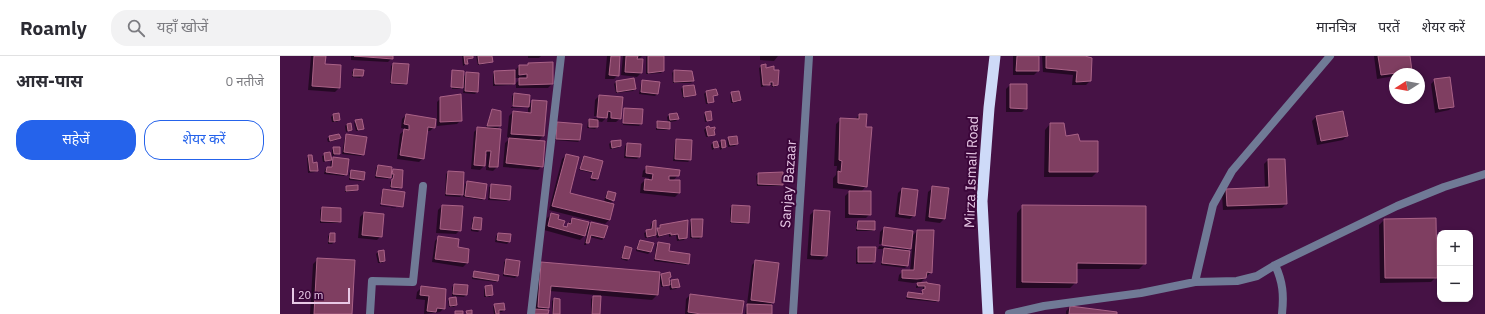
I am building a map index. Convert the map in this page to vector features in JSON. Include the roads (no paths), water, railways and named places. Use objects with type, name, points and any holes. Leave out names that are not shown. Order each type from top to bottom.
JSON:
[{"type":"highway","name":"Mirza Ismail Road","points":[[988,314],[982,201],[989,108],[995,56]]},
{"type":"street","points":[[531,314],[561,56]]},
{"type":"street","name":"Sanjay Bazaar","points":[[793,314],[809,56]]},
{"type":"street","points":[[1196,282],[1213,205],[1232,172],[1330,56]]},
{"type":"street","points":[[1009,314],[1044,306],[1142,293],[1196,282],[1236,282],[1257,276],[1275,265],[1397,206],[1444,187],[1485,174]]},
{"type":"street","points":[[370,314],[372,281],[413,282],[423,186]]},
{"type":"street","points":[[1275,265],[1283,286],[1282,314]]}]
